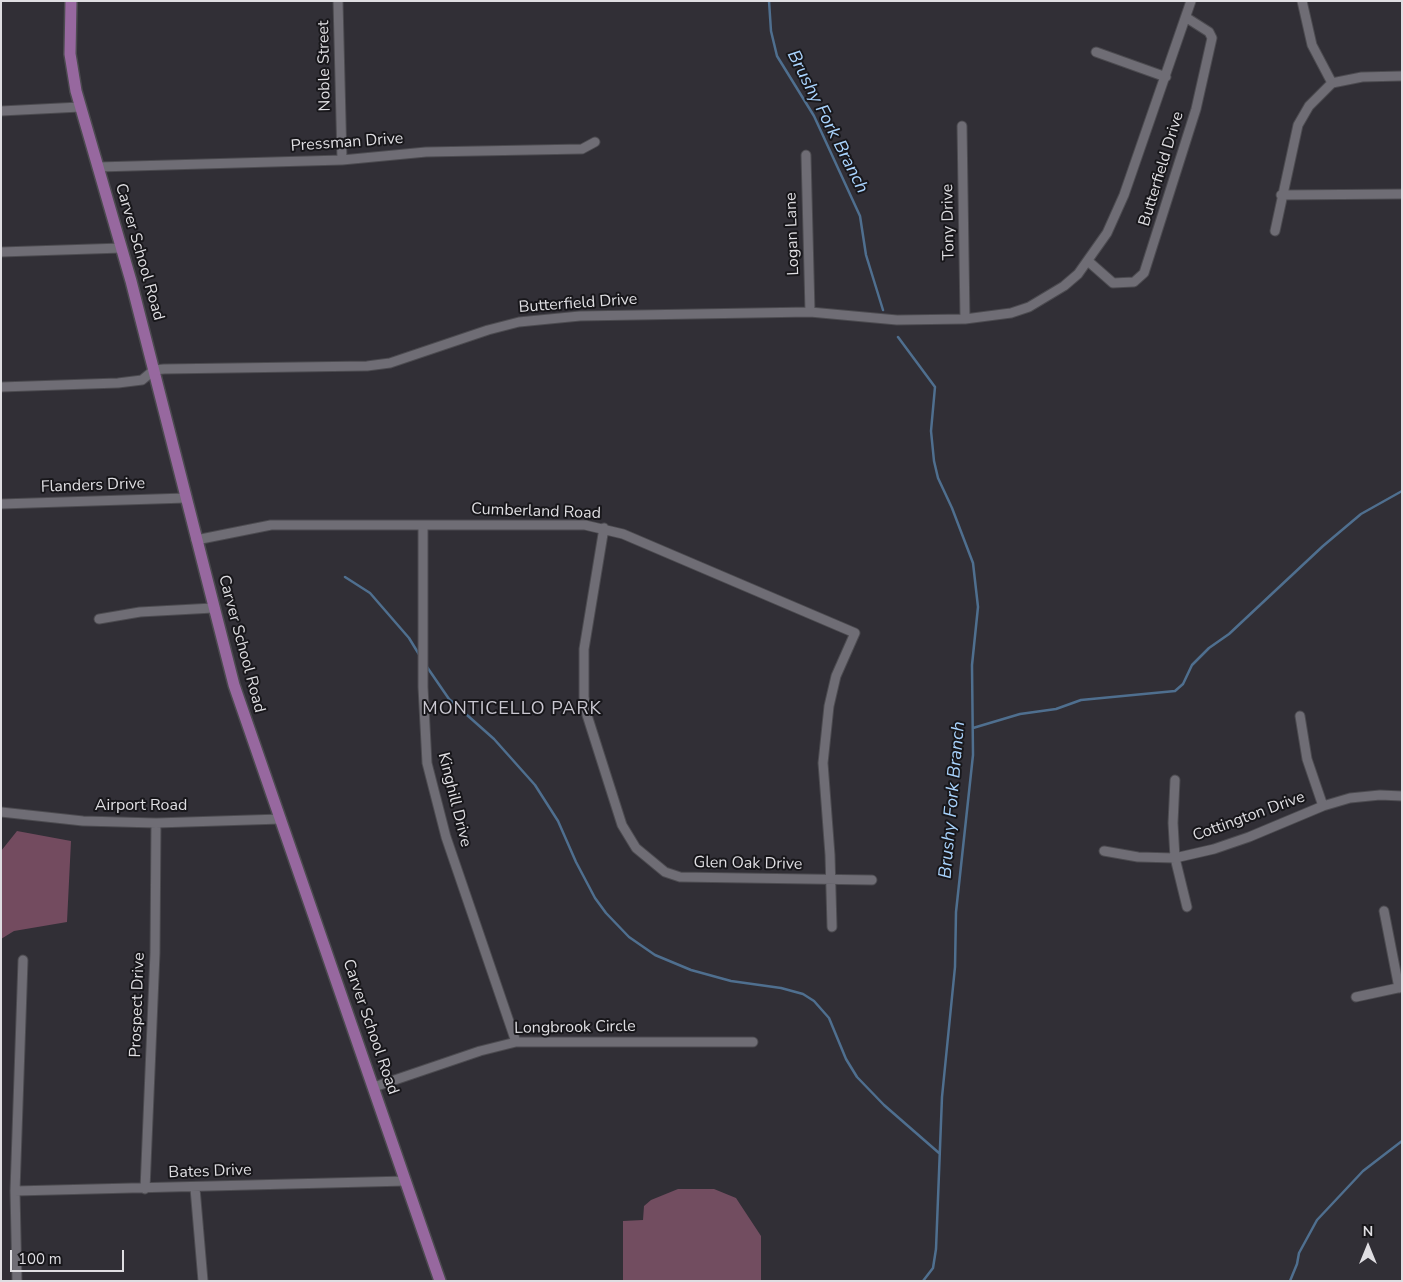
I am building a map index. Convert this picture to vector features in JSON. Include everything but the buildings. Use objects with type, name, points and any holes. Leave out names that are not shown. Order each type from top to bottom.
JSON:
[{"type":"main road","name":"Carver School Road","points":[[71,1],[70,54],[80,107],[122,248],[237,698],[281,819],[440,1281]]},
{"type":"street","name":"Noble Street","points":[[338,1],[342,160]]},
{"type":"street","name":"Butterfield Drive","points":[[1,387],[118,383],[142,380],[154,370],[367,366],[415,355],[488,330],[548,318],[611,314],[810,312],[897,320],[965,319],[1011,313],[1029,307],[1064,286],[1088,261],[1107,232],[1124,195],[1192,1]]},
{"type":"street","points":[[1302,1],[1312,45],[1332,83]]},
{"type":"street","name":"Butterfield Drive","points":[[1088,261],[1112,283],[1134,282],[1144,273],[1196,109],[1212,38],[1209,32],[1186,18]]},
{"type":"street","points":[[1096,52],[1166,77]]},
{"type":"street","points":[[1274,231],[1300,121],[1309,106],[1332,83],[1362,77],[1402,76]]},
{"type":"street","points":[[1,110],[80,107]]},
{"type":"street","name":"Tony Drive","points":[[962,126],[965,319]]},
{"type":"street","name":"Pressman Drive","points":[[98,167],[342,160],[426,152],[582,149],[595,142]]},
{"type":"street","name":"Logan Lane","points":[[806,155],[810,312]]},
{"type":"street","points":[[1281,196],[1402,194]]},
{"type":"street","points":[[1,252],[122,248]]},
{"type":"street","name":"Flanders Drive","points":[[1,504],[186,498]]},
{"type":"street","name":"Cumberland Road","points":[[196,540],[272,525],[551,524],[604,528],[623,534],[855,632],[836,676],[825,732],[823,779],[832,880]]},
{"type":"street","name":"Kinghill Drive","points":[[423,525],[423,687],[427,763],[446,837],[516,1042]]},
{"type":"street","name":"Glen Oak Drive","points":[[604,528],[584,649],[584,697],[589,723],[622,825],[628,837],[649,861],[665,872],[680,877],[872,880]]},
{"type":"street","points":[[99,619],[140,612],[213,608]]},
{"type":"street","points":[[1300,716],[1306,759],[1323,806]]},
{"type":"street","points":[[1175,780],[1173,823],[1175,858],[1187,907]]},
{"type":"street","name":"Cottington Drive","points":[[1104,851],[1138,857],[1175,858],[1214,849],[1249,837],[1323,806],[1363,796],[1402,796]]},
{"type":"street","name":"Airport Road","points":[[1,812],[83,821],[156,823],[281,819]]},
{"type":"street","name":"Prospect Drive","points":[[145,1189],[155,953],[156,823]]},
{"type":"street","points":[[832,880],[832,927]]},
{"type":"street","points":[[1356,997],[1400,987],[1384,911]]},
{"type":"street","points":[[17,1281],[15,1191],[22,960]]},
{"type":"street","name":"Longbrook Circle","points":[[374,1087],[480,1051],[516,1042],[753,1042]]},
{"type":"street","name":"Bates Drive","points":[[15,1191],[195,1188],[406,1181]]},
{"type":"street","points":[[195,1188],[203,1281]]},
{"type":"shaded area","points":[[17,831],[71,841],[67,922],[14,931],[1,939],[1,851]]},
{"type":"shaded area","points":[[678,1189],[714,1189],[736,1198],[761,1236],[761,1281],[623,1281],[623,1221],[643,1220],[644,1206],[651,1200]]},
{"type":"waterway","name":"Brushy Fork Branch","points":[[769,1],[771,31],[777,56],[814,116],[860,216],[866,255],[883,310]]},
{"type":"waterway","name":"Brushy Fork Branch","points":[[898,337],[935,387],[931,431],[934,461],[938,478],[952,508],[973,563],[978,607],[972,665],[973,755],[956,912],[955,967],[942,1097],[936,1249],[933,1268],[923,1281]]},
{"type":"waterway","points":[[973,728],[1020,714],[1056,709],[1081,700],[1175,691],[1183,684],[1192,665],[1209,648],[1229,634],[1323,546],[1361,514],[1402,491]]},
{"type":"waterway","points":[[345,577],[370,593],[409,638],[420,656]]},
{"type":"waterway","points":[[427,667],[449,699],[494,739],[535,785],[558,821],[576,862],[595,898],[606,913],[629,937],[655,955],[691,970],[731,981],[781,988],[803,994],[814,1001],[829,1018],[846,1059],[857,1077],[884,1105],[939,1153]]},
{"type":"waterway","points":[[1290,1281],[1299,1253],[1317,1220],[1363,1171],[1402,1141]]},
{"type":"district","name":"MONTICELLO PARK","points":[[512,710]]}]
